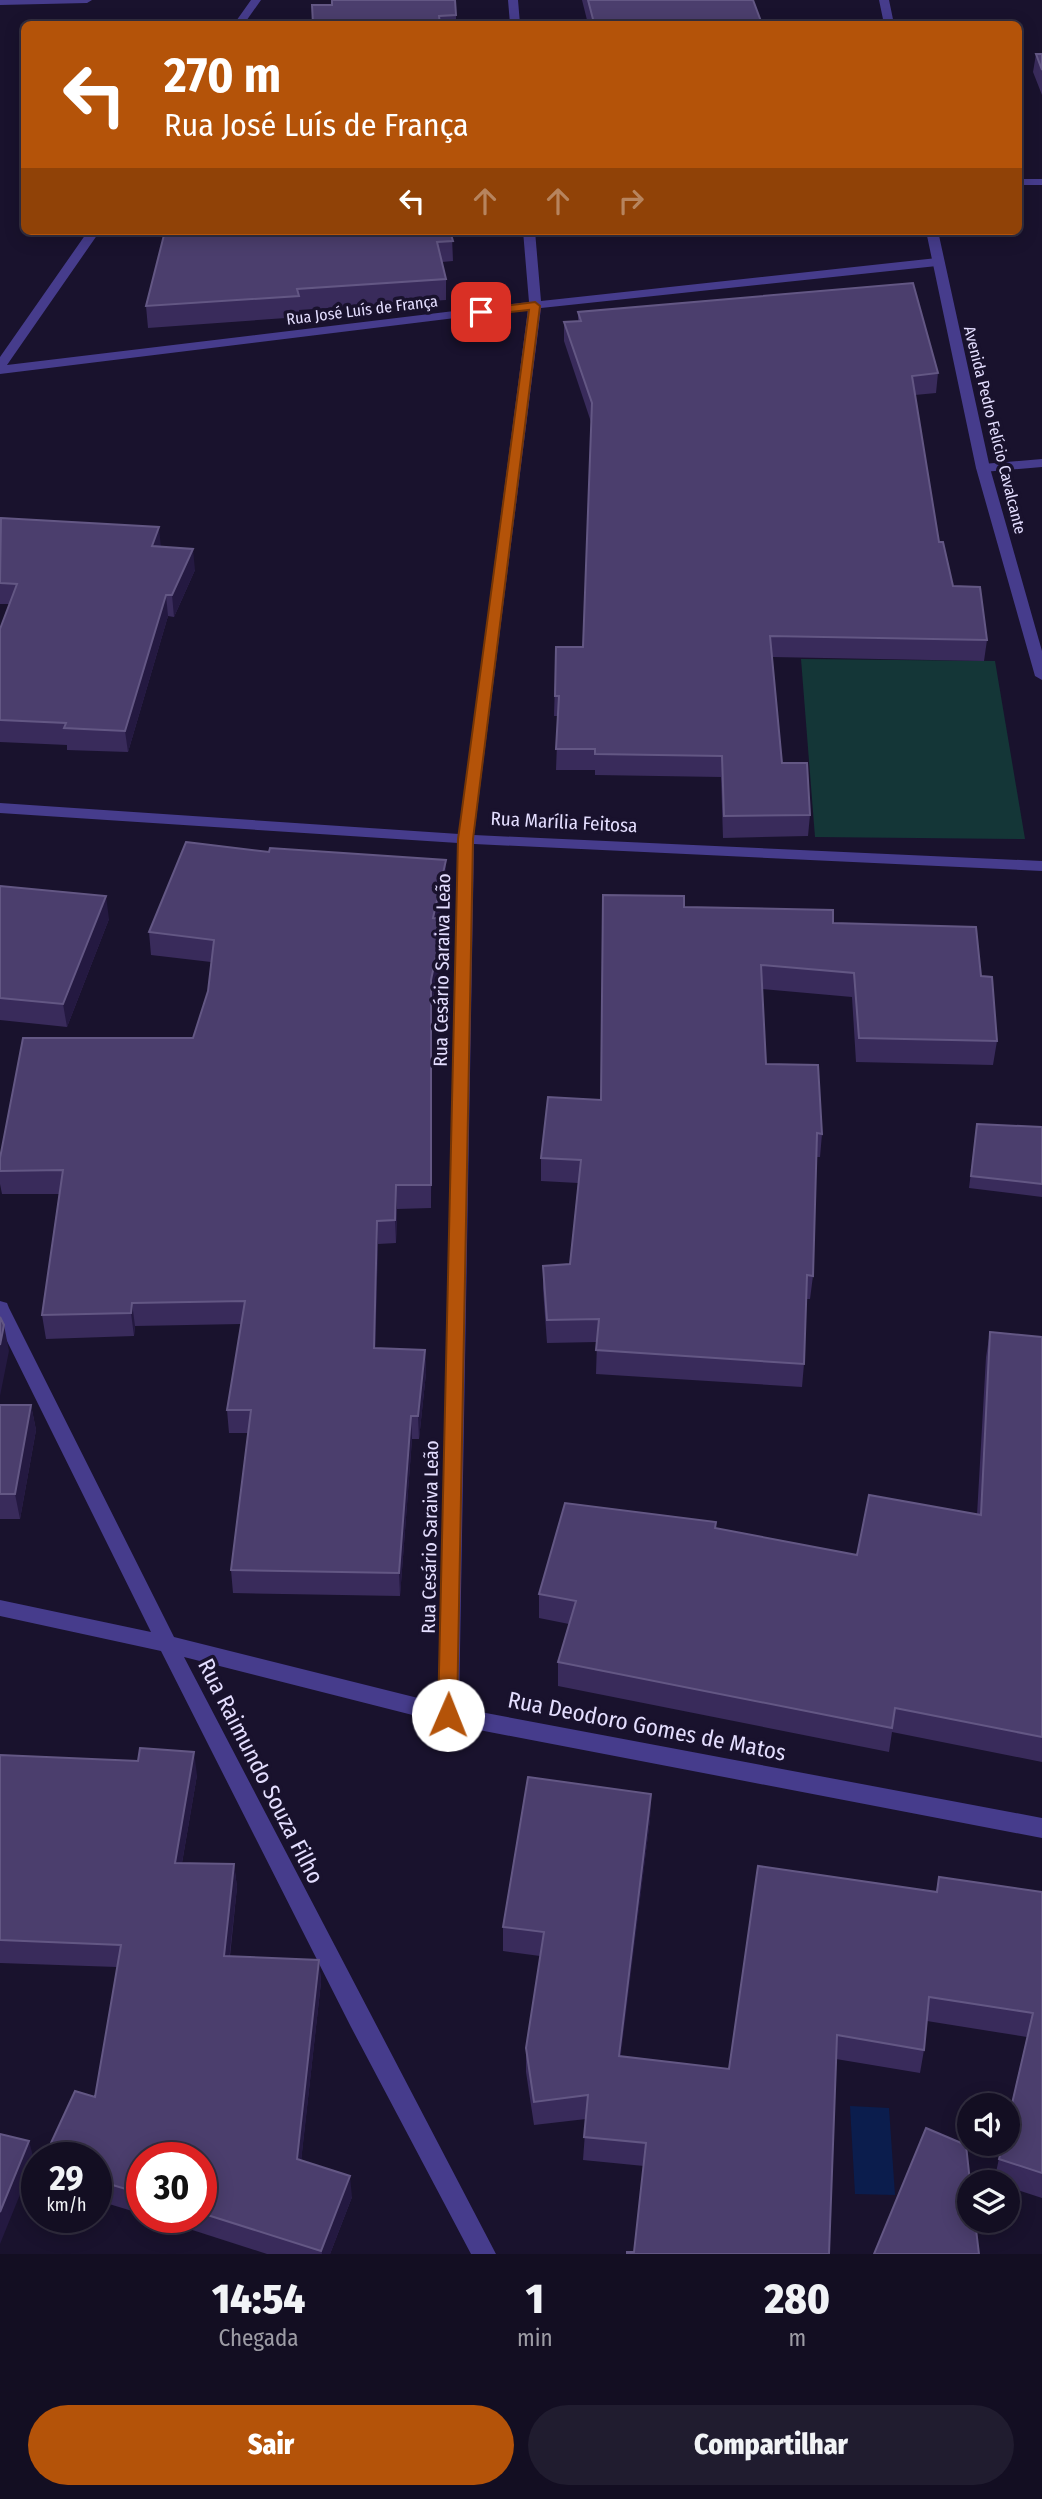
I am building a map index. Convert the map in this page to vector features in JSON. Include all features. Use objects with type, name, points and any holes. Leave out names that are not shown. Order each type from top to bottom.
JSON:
[{"type":"street","points":[[0,2],[87,0]]},
{"type":"street","points":[[241,21],[256,0]]},
{"type":"street","points":[[513,0],[515,21]]},
{"type":"street","points":[[884,0],[888,21]]},
{"type":"street","points":[[1022,182],[1042,182]]},
{"type":"street","points":[[0,368],[91,235]]},
{"type":"street","name":"Rua Cesário Saraiva Leão","points":[[448,1715],[466,839],[535,306],[529,235]]},
{"type":"street","name":"Avenida Pedro Felício Cavalcante","points":[[933,235],[983,468],[1042,676]]},
{"type":"street","name":"Rua José Luís de França","points":[[0,368],[937,262]]},
{"type":"street","points":[[983,468],[1042,463]]},
{"type":"street","name":"Rua Marília Feitosa","points":[[0,808],[466,839],[1042,866]]},
{"type":"street","name":"Rua Raimundo Souza Filho","points":[[0,1308],[167,1644],[378,2057],[484,2254]]},
{"type":"street","name":"Rua Deodoro Gomes de Matos","points":[[0,1608],[167,1644],[448,1715],[1042,1828]]},
{"type":"green space","points":[[801,659],[995,661],[1025,839],[815,837]]},
{"type":"water","points":[[850,2106],[889,2108],[895,2195],[855,2194]]},
{"type":"building","points":[[332,0],[455,0],[456,15],[439,16],[440,21],[313,21],[312,5],[332,5]]},
{"type":"building","points":[[588,0],[753,0],[761,21],[646,21],[593,21]]},
{"type":"building","points":[[1036,54],[1042,54],[1042,70]]},
{"type":"building","points":[[164,235],[451,235],[453,241],[437,242],[446,279],[297,289],[299,296],[146,306]]},
{"type":"building","points":[[913,283],[938,373],[912,376],[939,542],[943,542],[953,586],[980,587],[987,640],[770,636],[782,763],[807,763],[810,815],[724,816],[722,756],[595,754],[595,749],[556,749],[559,696],[555,696],[556,647],[583,647],[592,403],[564,322],[581,321],[578,312]]},
{"type":"building","points":[[1,518],[159,527],[152,546],[193,549],[172,595],[166,595],[125,731],[64,728],[66,723],[0,720],[0,629],[17,584],[0,583]]},
{"type":"building","points":[[186,842],[269,852],[270,848],[446,860],[433,918],[444,919],[431,980],[431,1185],[396,1185],[395,1220],[377,1221],[374,1348],[425,1350],[418,1416],[411,1416],[399,1573],[231,1570],[251,1410],[227,1410],[245,1301],[132,1303],[131,1313],[42,1315],[63,1170],[0,1171],[0,1158],[23,1038],[193,1038],[208,991],[214,940],[149,932]]},
{"type":"building","points":[[0,886],[106,896],[63,1004],[0,998]]},
{"type":"building","points":[[603,895],[684,896],[684,907],[833,910],[833,923],[976,927],[981,976],[992,977],[997,1041],[859,1038],[854,973],[761,965],[766,1064],[818,1065],[822,1134],[817,1133],[813,1276],[807,1275],[804,1364],[596,1350],[599,1319],[547,1320],[543,1266],[570,1264],[581,1160],[541,1158],[548,1097],[601,1100]]},
{"type":"building","points":[[977,1124],[1042,1127],[1042,1184],[971,1176]]},
{"type":"building","points":[[0,1317],[4,1325],[0,1345]]},
{"type":"building","points":[[990,1332],[1042,1337],[1042,1737],[895,1708],[892,1728],[558,1662],[576,1601],[539,1594],[565,1503],[716,1522],[715,1528],[857,1555],[869,1495],[981,1515]]},
{"type":"building","points":[[0,1405],[31,1405],[15,1494],[0,1494]]},
{"type":"building","points":[[140,1748],[194,1752],[175,1863],[234,1864],[224,1956],[319,1960],[297,2159],[350,2176],[321,2251],[217,2218],[217,2142],[126,2142],[126,2189],[112,2185],[112,2142],[51,2142],[75,2091],[95,2097],[121,1945],[0,1940],[0,1755],[138,1761]]},
{"type":"building","points":[[528,1777],[651,1794],[619,2056],[729,2069],[758,1866],[937,1892],[939,1877],[1042,1892],[1042,2173],[999,2159],[1000,2156],[1020,2156],[1020,2093],[1014,2093],[1033,2013],[929,1997],[924,2050],[837,2035],[829,2254],[627,2254],[634,2252],[646,2143],[584,2137],[588,2095],[534,2102],[526,2048],[544,1932],[503,1927]]},
{"type":"building","points":[[926,2128],[957,2141],[957,2156],[967,2156],[969,2170],[957,2170],[957,2233],[976,2233],[979,2254],[874,2254]]},
{"type":"building","points":[[0,2134],[29,2141],[21,2142],[21,2161],[0,2212]]},
{"type":"route","points":[[448,1715],[466,839],[535,306],[481,312]]}]
